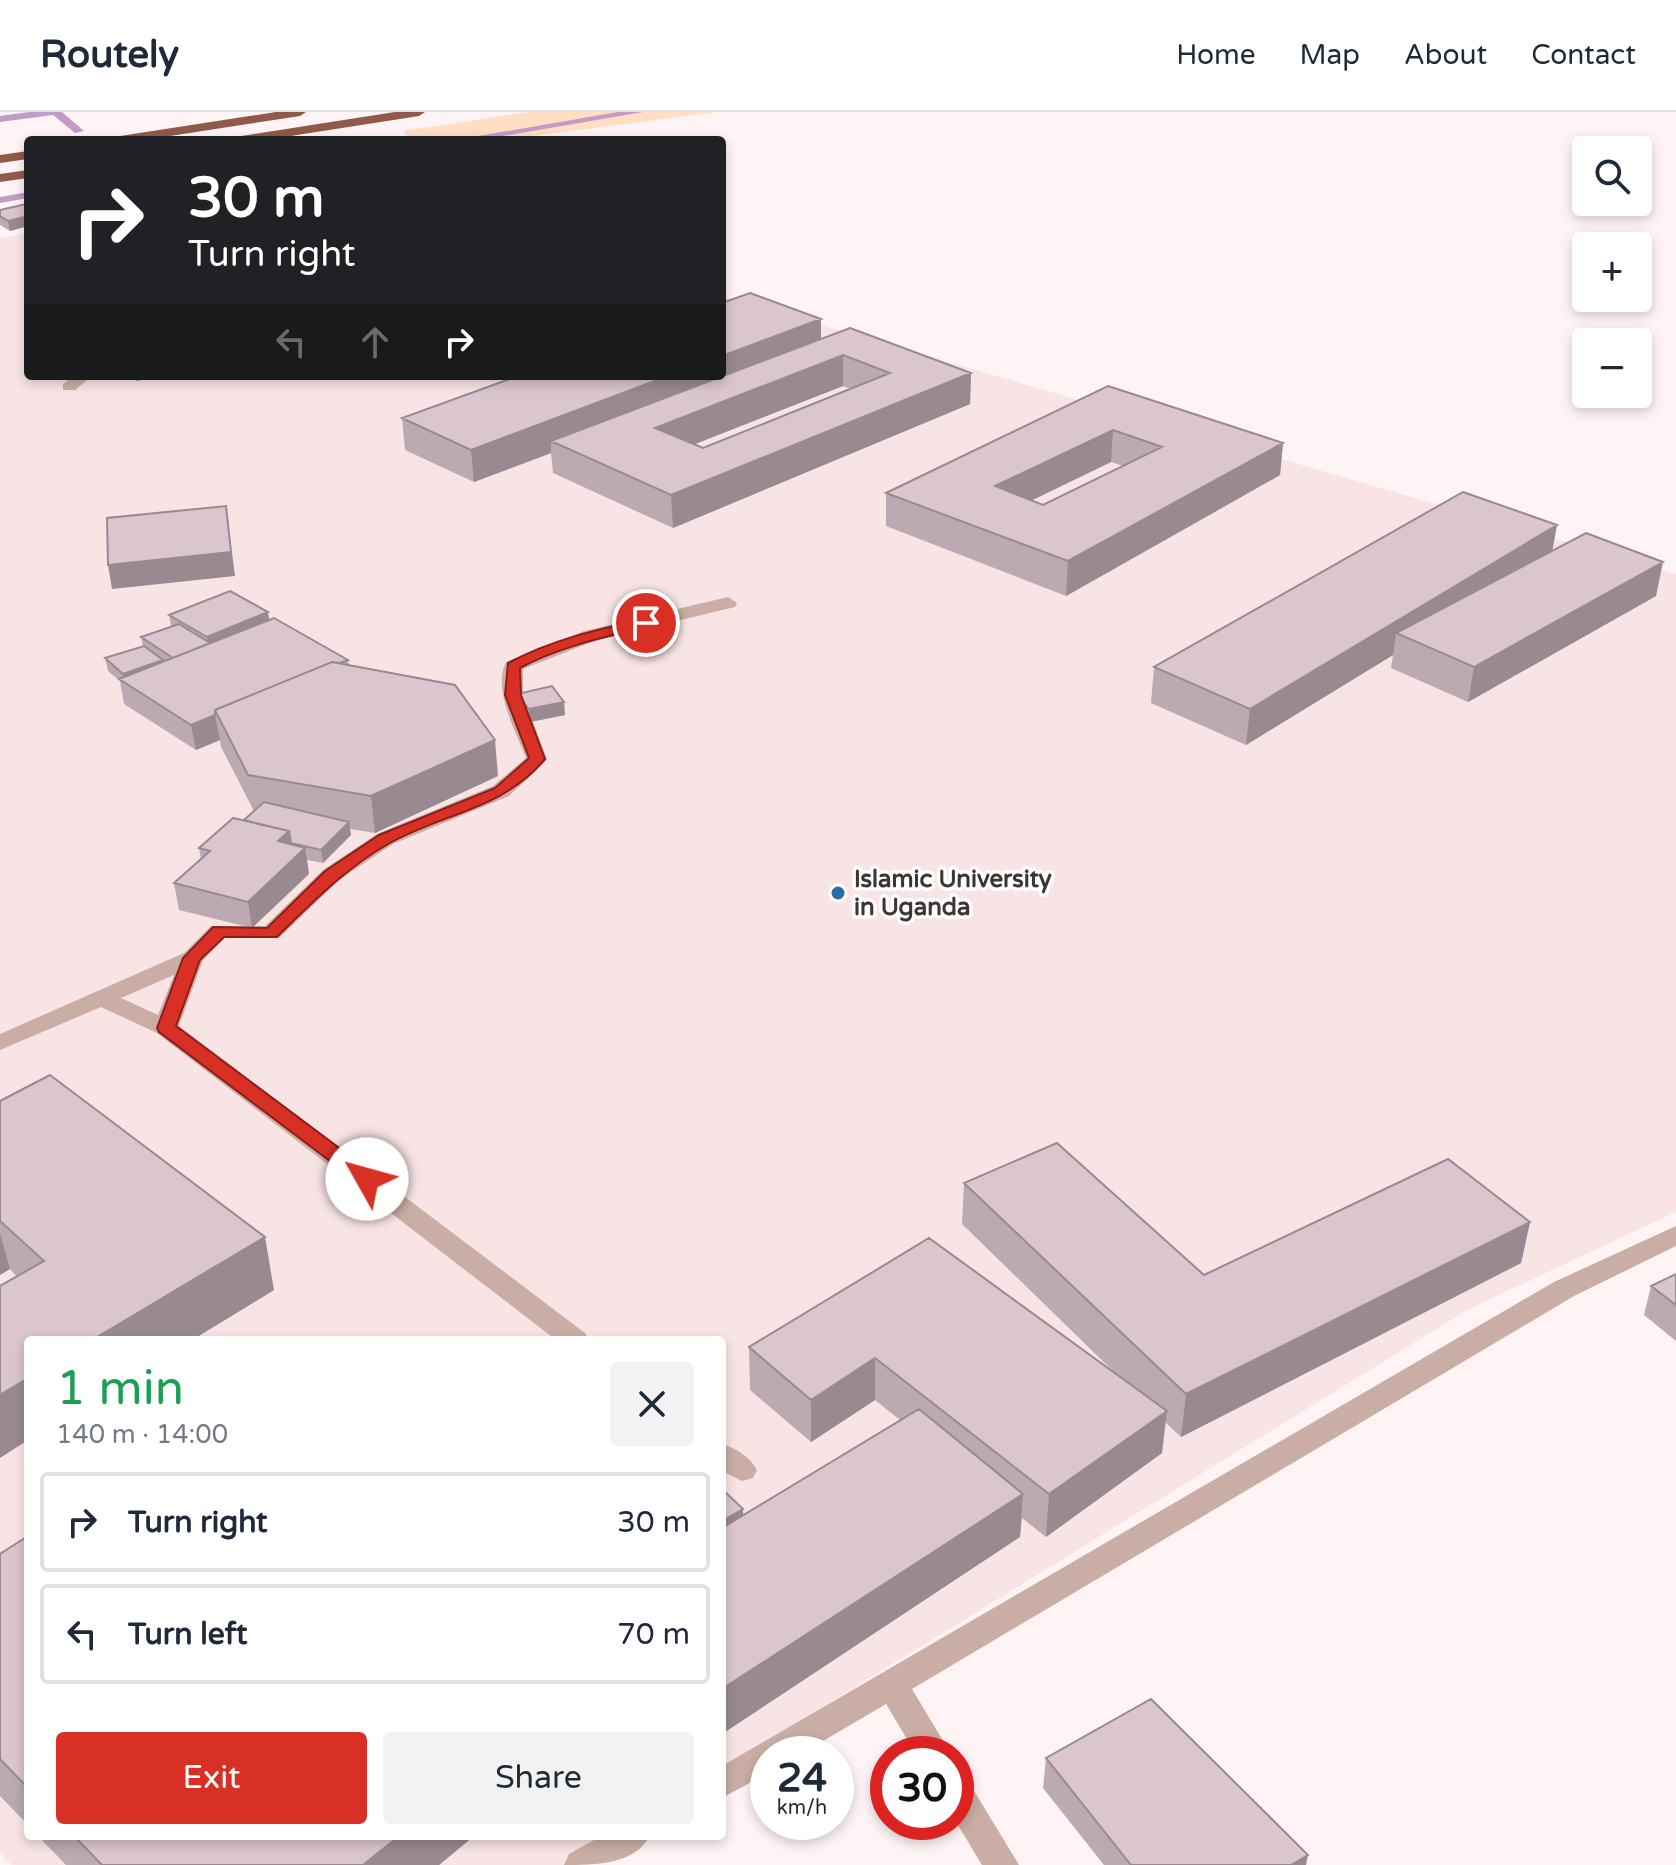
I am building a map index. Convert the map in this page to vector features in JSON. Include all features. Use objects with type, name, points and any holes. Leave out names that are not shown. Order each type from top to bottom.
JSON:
[{"type":"highway","points":[[146,136],[300,112]]},
{"type":"highway","points":[[266,136],[419,112]]},
{"type":"highway","points":[[0,159],[24,156]]},
{"type":"highway","points":[[0,178],[24,175]]},
{"type":"street","points":[[69,387],[79,380]]},
{"type":"street","points":[[0,1043],[192,958],[219,931],[271,933],[331,875],[385,839],[501,791],[537,759],[513,695],[513,666],[537,653],[602,632],[728,603]]},
{"type":"street","points":[[166,1028],[192,958]]},
{"type":"street","points":[[102,999],[166,1028],[570,1336]]},
{"type":"street","points":[[802,1736],[1564,1289],[1676,1235]]},
{"type":"street","points":[[891,1684],[923,1736]]},
{"type":"street","points":[[726,1781],[750,1767]]},
{"type":"street","points":[[974,1821],[1001,1865]]},
{"type":"street","points":[[582,1865],[625,1840]]},
{"type":"shaded area","points":[[529,112],[717,112],[534,136],[408,136],[403,131]]},
{"type":"shaded area","name":"Islamic University in Uganda","points":[[24,234],[24,380],[726,380],[726,297],[1676,574],[1676,1212],[1469,1309],[776,1736],[750,1736],[750,1752],[726,1767],[726,1336],[24,1336],[24,1840],[607,1840],[566,1865],[12,1865],[0,1853],[0,238]]},
{"type":"building","points":[[24,204],[24,217],[8,221],[0,216],[0,210]]},
{"type":"building","points":[[750,293],[821,319],[726,355],[726,302]]},
{"type":"building","points":[[850,328],[971,373],[671,495],[551,441],[712,380],[726,380],[726,375]],"holes":[[[843,355],[890,373],[703,448],[655,428]]]},
{"type":"building","points":[[507,380],[657,380],[471,450],[402,418]]},
{"type":"building","points":[[1108,386],[1283,443],[1068,561],[886,493]],"holes":[[[1113,430],[1162,447],[1043,505],[995,486]]]},
{"type":"building","points":[[1463,492],[1557,525],[1250,709],[1154,667]]},
{"type":"building","points":[[226,506],[231,552],[108,565],[107,518]]},
{"type":"building","points":[[1586,533],[1663,562],[1474,667],[1396,633]]},
{"type":"building","points":[[230,591],[268,612],[207,637],[169,615]]},
{"type":"building","points":[[274,618],[348,660],[332,662],[215,710],[215,715],[191,725],[119,679]]},
{"type":"building","points":[[179,624],[210,643],[173,658],[141,637]]},
{"type":"building","points":[[144,646],[163,660],[123,674],[105,658]]},
{"type":"building","points":[[332,662],[455,685],[495,740],[371,796],[248,775],[215,710]]},
{"type":"building","points":[[552,686],[564,702],[529,709],[517,694]]},
{"type":"building","points":[[264,802],[349,822],[321,850],[291,843],[289,831],[244,820]]},
{"type":"building","points":[[233,818],[289,831],[278,841],[305,848],[248,902],[174,883],[210,851],[199,848]]},
{"type":"building","points":[[50,1075],[265,1237],[99,1336],[24,1336],[24,1380],[0,1395],[0,1286],[44,1261],[0,1221],[0,1101]]},
{"type":"building","points":[[1057,1143],[1204,1275],[1448,1159],[1530,1222],[1186,1394],[964,1183]]},
{"type":"building","points":[[929,1238],[1167,1411],[1049,1494],[875,1358],[811,1400],[749,1347]]},
{"type":"building","points":[[1676,1274],[1676,1305],[1651,1286]]},
{"type":"building","points":[[919,1409],[1023,1494],[726,1686],[726,1526]]},
{"type":"building","points":[[726,1493],[743,1509],[726,1519]]},
{"type":"building","points":[[24,1539],[24,1784],[0,1759],[0,1554]]},
{"type":"building","points":[[1151,1699],[1308,1855],[1291,1865],[1131,1865],[1046,1758]]},
{"type":"building","points":[[78,1840],[394,1840],[363,1865],[102,1865]]},
{"type":"waterway","points":[[0,119],[52,112]]},
{"type":"waterway","points":[[56,112],[79,131]]},
{"type":"waterway","points":[[485,136],[638,112]]},
{"type":"waterway","points":[[0,200],[24,196]]},
{"type":"place","name":"Islamic University in Uganda","points":[[838,893]]},
{"type":"route","points":[[367,1179],[166,1028],[192,958],[219,931],[271,933],[331,875],[385,839],[501,791],[537,759],[523,729],[513,695],[513,666],[537,653],[602,632],[646,623]]}]
